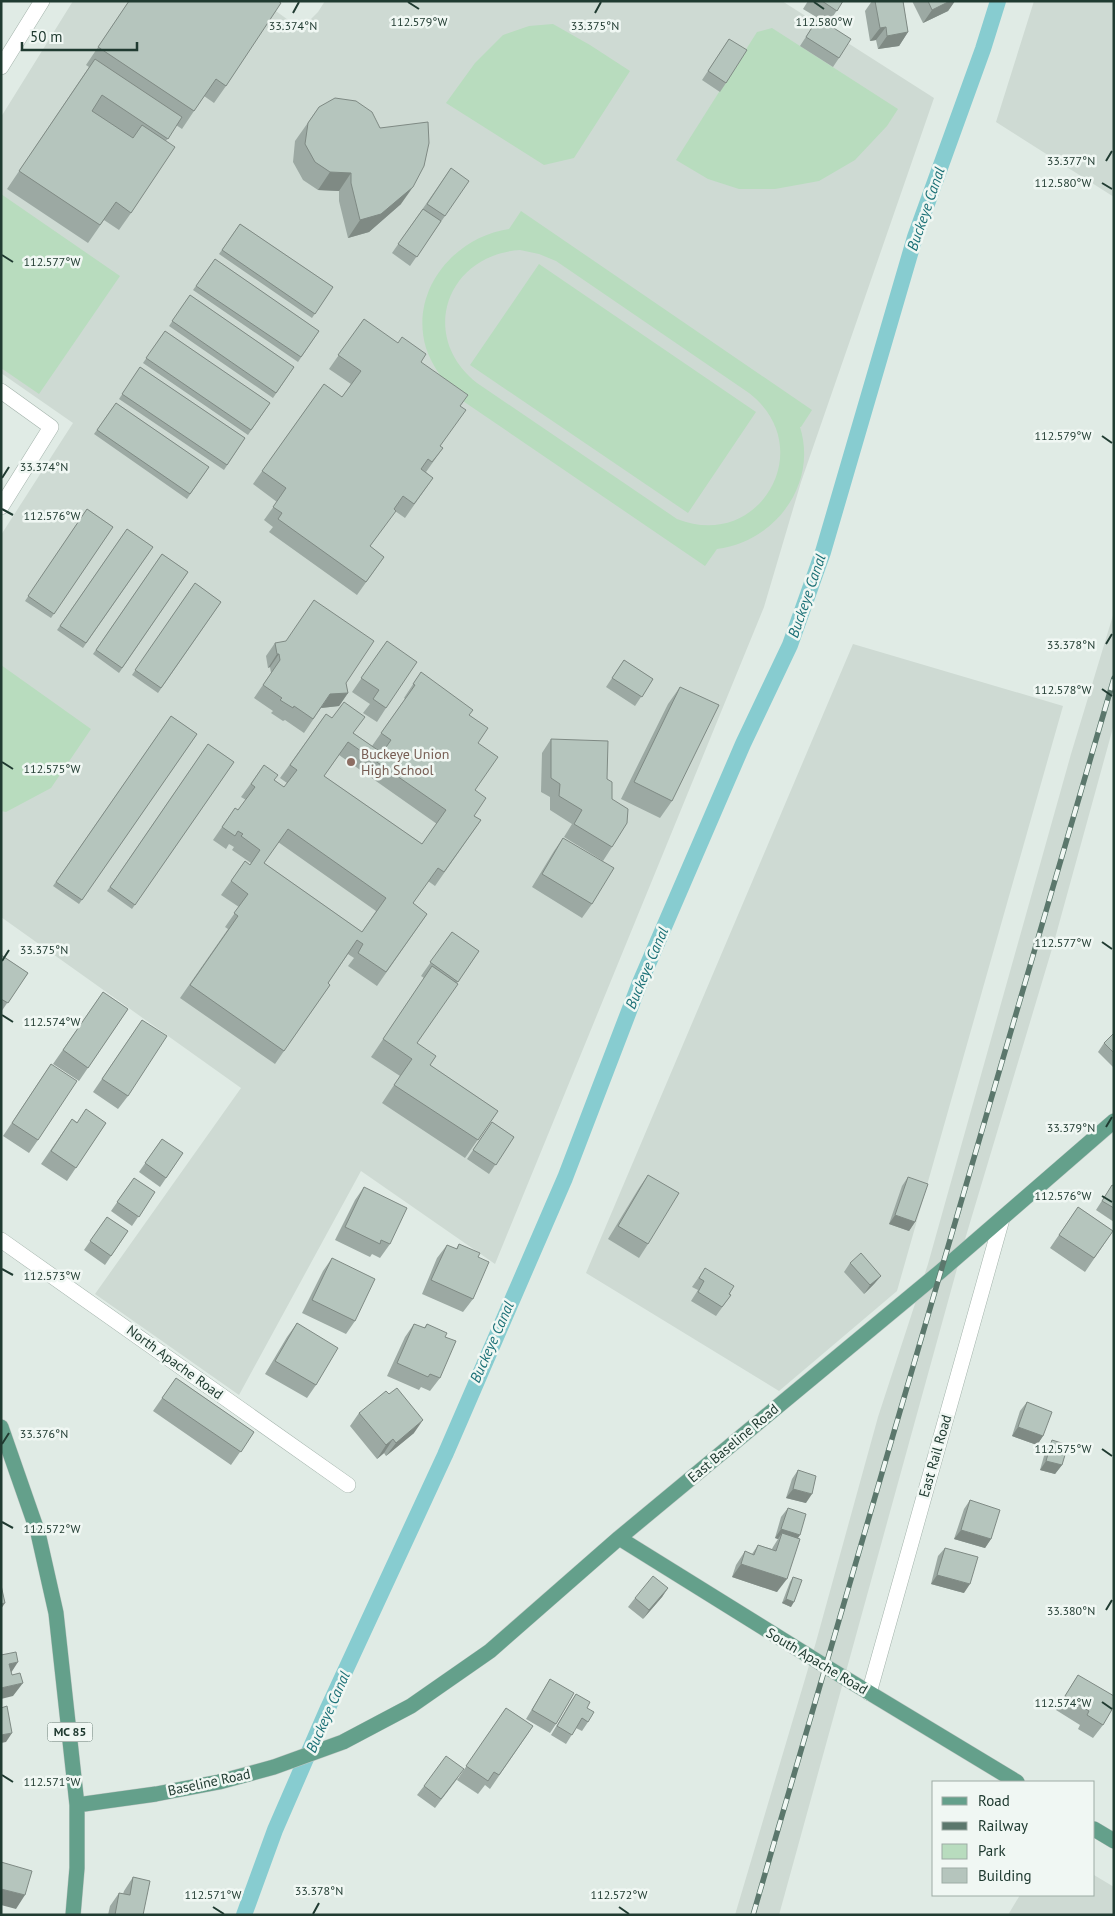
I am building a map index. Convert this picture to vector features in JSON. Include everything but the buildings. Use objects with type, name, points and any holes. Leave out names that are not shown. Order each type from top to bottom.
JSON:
[{"type":"main road","name":"East Baseline Road","points":[[338,1744],[411,1706],[490,1651],[619,1538],[1002,1219],[1114,1121]]},
{"type":"main road","name":"MC 85","points":[[1,1427],[38,1533],[58,1628],[77,1805],[77,1868],[73,1915]]},
{"type":"main road","name":"South Apache Road","points":[[619,1538],[1014,1781]]},
{"type":"main road","name":"Baseline Road","points":[[77,1805],[156,1794],[218,1782],[283,1764],[338,1744]]},
{"type":"main road","points":[[1095,1830],[1114,1841]]},
{"type":"street","points":[[1,67],[42,1]]},
{"type":"street","points":[[1,391],[51,427],[1,507]]},
{"type":"street","name":"East Rail Road","points":[[869,1693],[1002,1219]]},
{"type":"street","name":"North Apache Road","points":[[1,1240],[348,1485]]},
{"type":"shaded area","name":"Buckeye Union High School","points":[[73,1],[262,1],[291,22],[300,22],[310,20],[325,1],[782,1],[934,98],[801,482],[764,607],[495,1264],[361,1171],[239,1395],[95,1294],[241,1088],[1,917],[1,535],[73,423],[1,373],[1,117]]},
{"type":"shaded area","points":[[1034,1],[1114,1],[1114,197],[996,122]]},
{"type":"shaded area","points":[[1114,612],[1114,724],[1054,942],[966,1236],[779,1915],[735,1915],[816,1642],[878,1417],[928,1264],[1071,754]]},
{"type":"shaded area","points":[[853,644],[1063,706],[897,1291],[779,1391],[586,1273]]},
{"type":"shaded area","points":[[1095,1876],[1114,1887],[1114,1915],[1008,1915],[1019,1896],[1095,1896]]},
{"type":"green space","points":[[553,24],[630,71],[574,158],[544,165],[446,103],[475,63],[503,35],[529,26]]},
{"type":"green space","points":[[772,28],[898,109],[887,126],[855,160],[819,181],[775,189],[739,189],[708,179],[676,160],[757,32]]},
{"type":"green space","points":[[1,194],[120,276],[39,394],[1,368]]},
{"type":"green space","points":[[521,211],[812,410],[800,427],[804,448],[803,469],[797,489],[787,507],[773,522],[757,535],[738,544],[717,549],[705,566],[460,399],[440,375],[429,356],[422,327],[424,306],[430,287],[440,270],[454,255],[470,243],[489,234],[509,229]],"holes":[[[520,250],[539,254],[556,261],[749,393],[770,416],[779,441],[779,466],[770,489],[755,508],[733,521],[707,525],[677,519],[477,383],[459,364],[448,344],[445,322],[449,301],[458,282],[474,266],[494,255]]]},
{"type":"green space","points":[[539,264],[756,412],[688,513],[470,365]]},
{"type":"green space","points":[[1,665],[91,729],[51,788],[6,812],[1,811]]},
{"type":"waterway","name":"Buckeye Canal","points":[[244,1915],[275,1830],[328,1708],[445,1455],[565,1178],[639,985],[743,744],[790,645],[823,552],[915,237],[983,49],[998,1]]},
{"type":"railway","points":[[753,1915],[1114,678]]},
{"type":"place","name":"Buckeye Union High School","points":[[351,762]]}]
